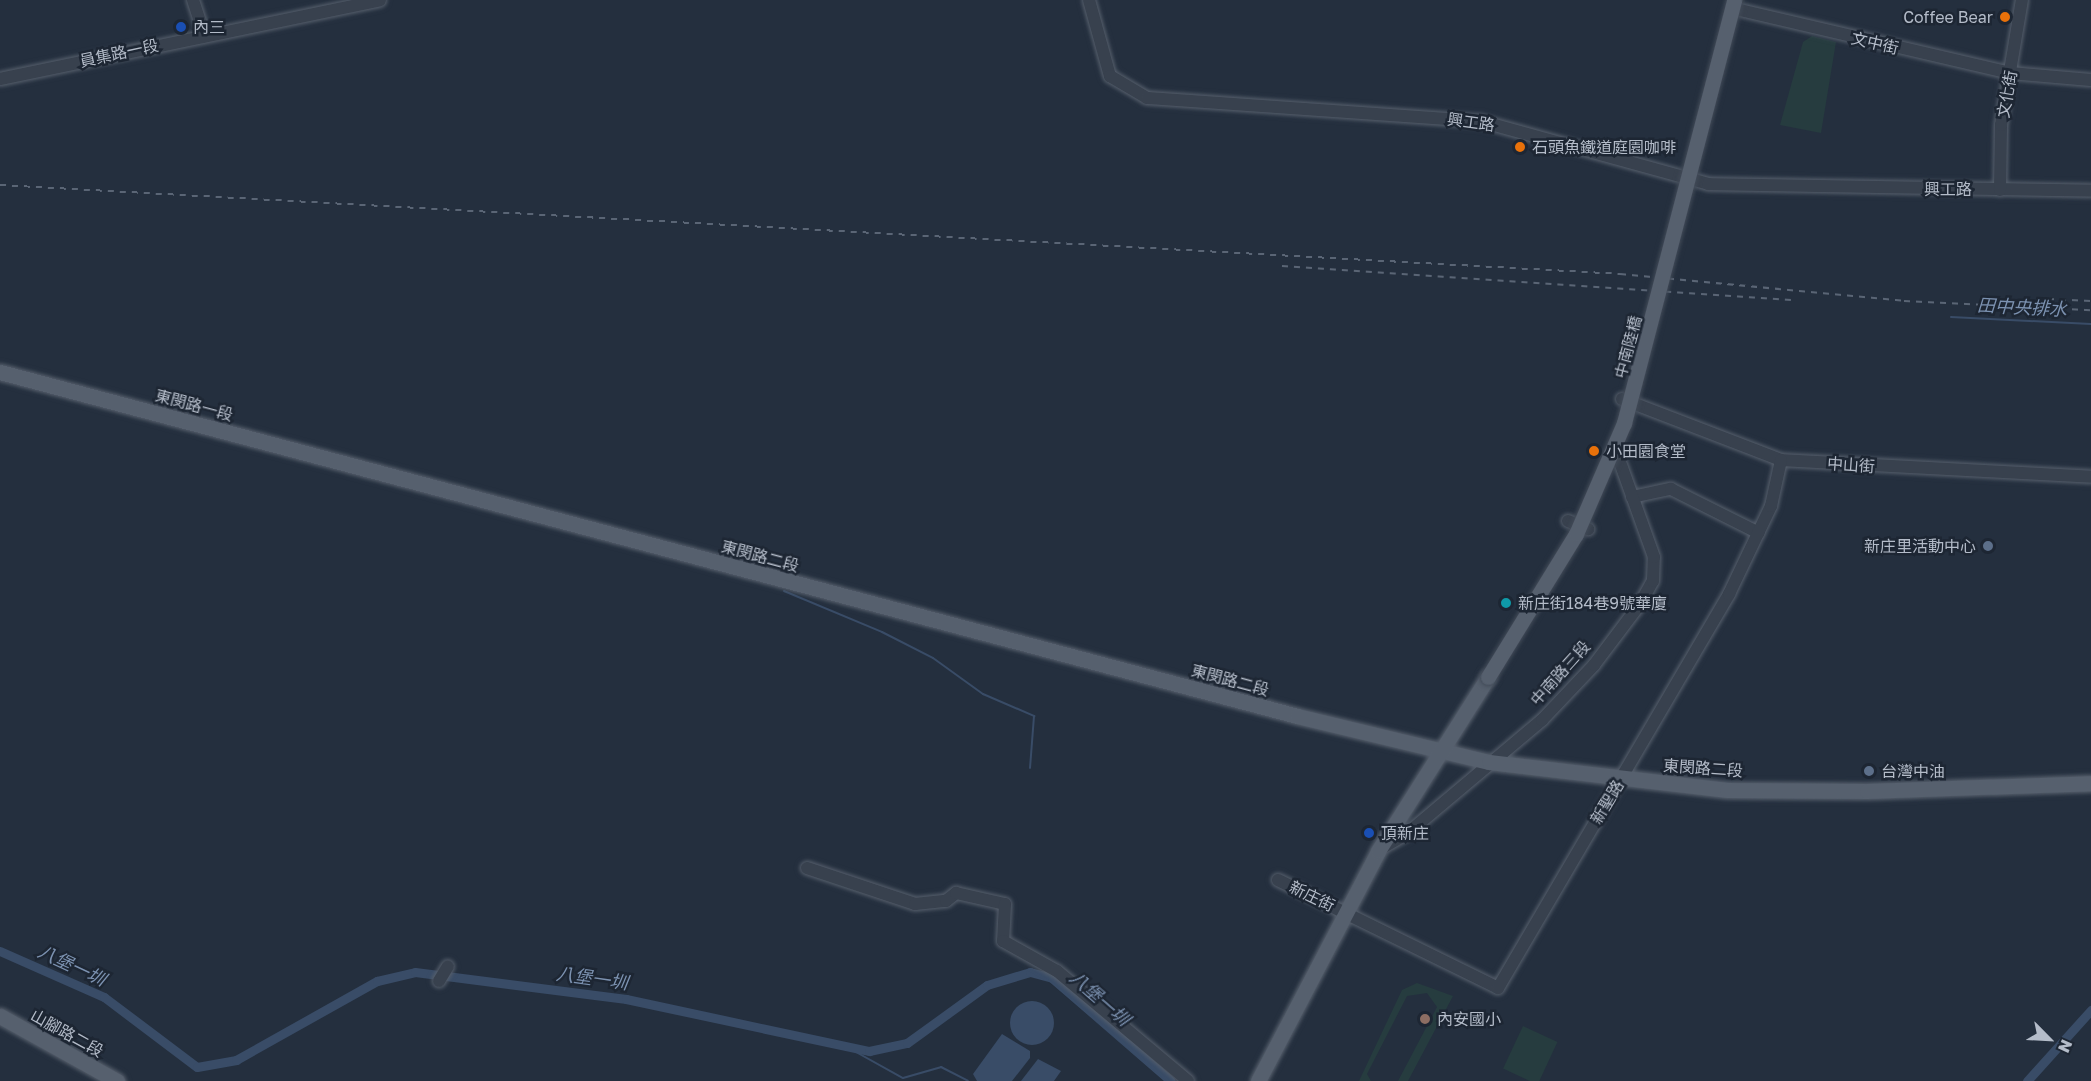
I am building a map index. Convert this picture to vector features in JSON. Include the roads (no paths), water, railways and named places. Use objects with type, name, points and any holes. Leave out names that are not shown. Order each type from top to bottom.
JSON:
[{"type":"main road","name":"中南陸橋","points":[[1438,752],[1488,677],[1576,534],[1624,423],[1737,5]]},
{"type":"main road","name":"東閔路一段","points":[[0,372],[379,473]]},
{"type":"main road","name":"東閔路二段","points":[[379,473],[1438,752],[1489,762],[1708,789],[1867,791],[2091,783]]},
{"type":"main road","points":[[1258,1081],[1378,851],[1438,752]]},
{"type":"main road","name":"山腳路二段","points":[[0,1016],[117,1081]]},
{"type":"street","points":[[193,0],[205,36]]},
{"type":"street","name":"員集路一段","points":[[0,79],[380,0]]},
{"type":"street","name":"興工路","points":[[1089,0],[1110,76],[1147,98],[1480,122],[1708,184],[2091,191]]},
{"type":"street","name":"文化街","points":[[2000,190],[2001,125],[2022,0]]},
{"type":"street","name":"文中街","points":[[1737,5],[2010,73],[2091,80]]},
{"type":"street","name":"中山街","points":[[1622,399],[1781,460],[2091,477]]},
{"type":"street","name":"新聖路","points":[[1346,913],[1498,988],[1621,779],[1759,533],[1781,460]]},
{"type":"street","name":"中南路三段","points":[[1378,851],[1409,832],[1570,693],[1653,581],[1654,557],[1620,462]]},
{"type":"street","points":[[1632,497],[1671,489],[1759,533]]},
{"type":"street","points":[[1568,521],[1588,529]]},
{"type":"street","points":[[807,868],[915,904],[945,901],[956,893],[1005,903],[1003,941],[1058,970],[1188,1081]]},
{"type":"street","name":"新庄街","points":[[1278,880],[1346,913]]},
{"type":"street","points":[[439,981],[448,966]]},
{"type":"water","points":[[1032,1001],[1048,1007],[1054,1023],[1048,1039],[1032,1045],[1016,1039],[1010,1023],[1016,1007]]},
{"type":"water","points":[[1002,1034],[1030,1051],[1030,1058],[1012,1081],[977,1081],[973,1074]]},
{"type":"water","points":[[1038,1059],[1061,1071],[1054,1081],[1021,1081]]},
{"type":"waterway","name":"田中央排水","points":[[1951,317],[2091,324]]},
{"type":"waterway","points":[[784,591],[882,632],[933,658],[983,694],[1034,716],[1030,768]]},
{"type":"waterway","name":"八堡一圳","points":[[0,951],[104,997],[197,1067],[236,1060],[377,981],[415,972],[626,999],[869,1051],[907,1043],[987,985],[1030,972],[1052,978],[1171,1081]]},
{"type":"waterway","name":"八堡一圳","points":[[2027,1081],[2091,1010]]},
{"type":"waterway","points":[[847,1047],[903,1078],[941,1067],[968,1081]]},
{"type":"railway","points":[[0,185],[1620,274],[1904,301],[2091,310]]},
{"type":"railway","points":[[1282,266],[1791,300]]},
{"type":"railway","points":[[2048,299],[2091,301]]},
{"type":"place","name":"Coffee Bear","points":[[2005,17]]},
{"type":"place","name":"內三","points":[[181,27]]},
{"type":"place","name":"石頭魚鐵道庭園咖啡","points":[[1520,147]]},
{"type":"place","name":"小田園食堂","points":[[1594,451]]},
{"type":"place","name":"新庄里活動中心","points":[[1988,546]]},
{"type":"place","name":"新庄街184巷9號華廈","points":[[1506,603]]},
{"type":"place","name":"台灣中油","points":[[1869,771]]},
{"type":"place","name":"頂新庄","points":[[1369,833]]},
{"type":"place","name":"內安國小","points":[[1425,1019]]}]
